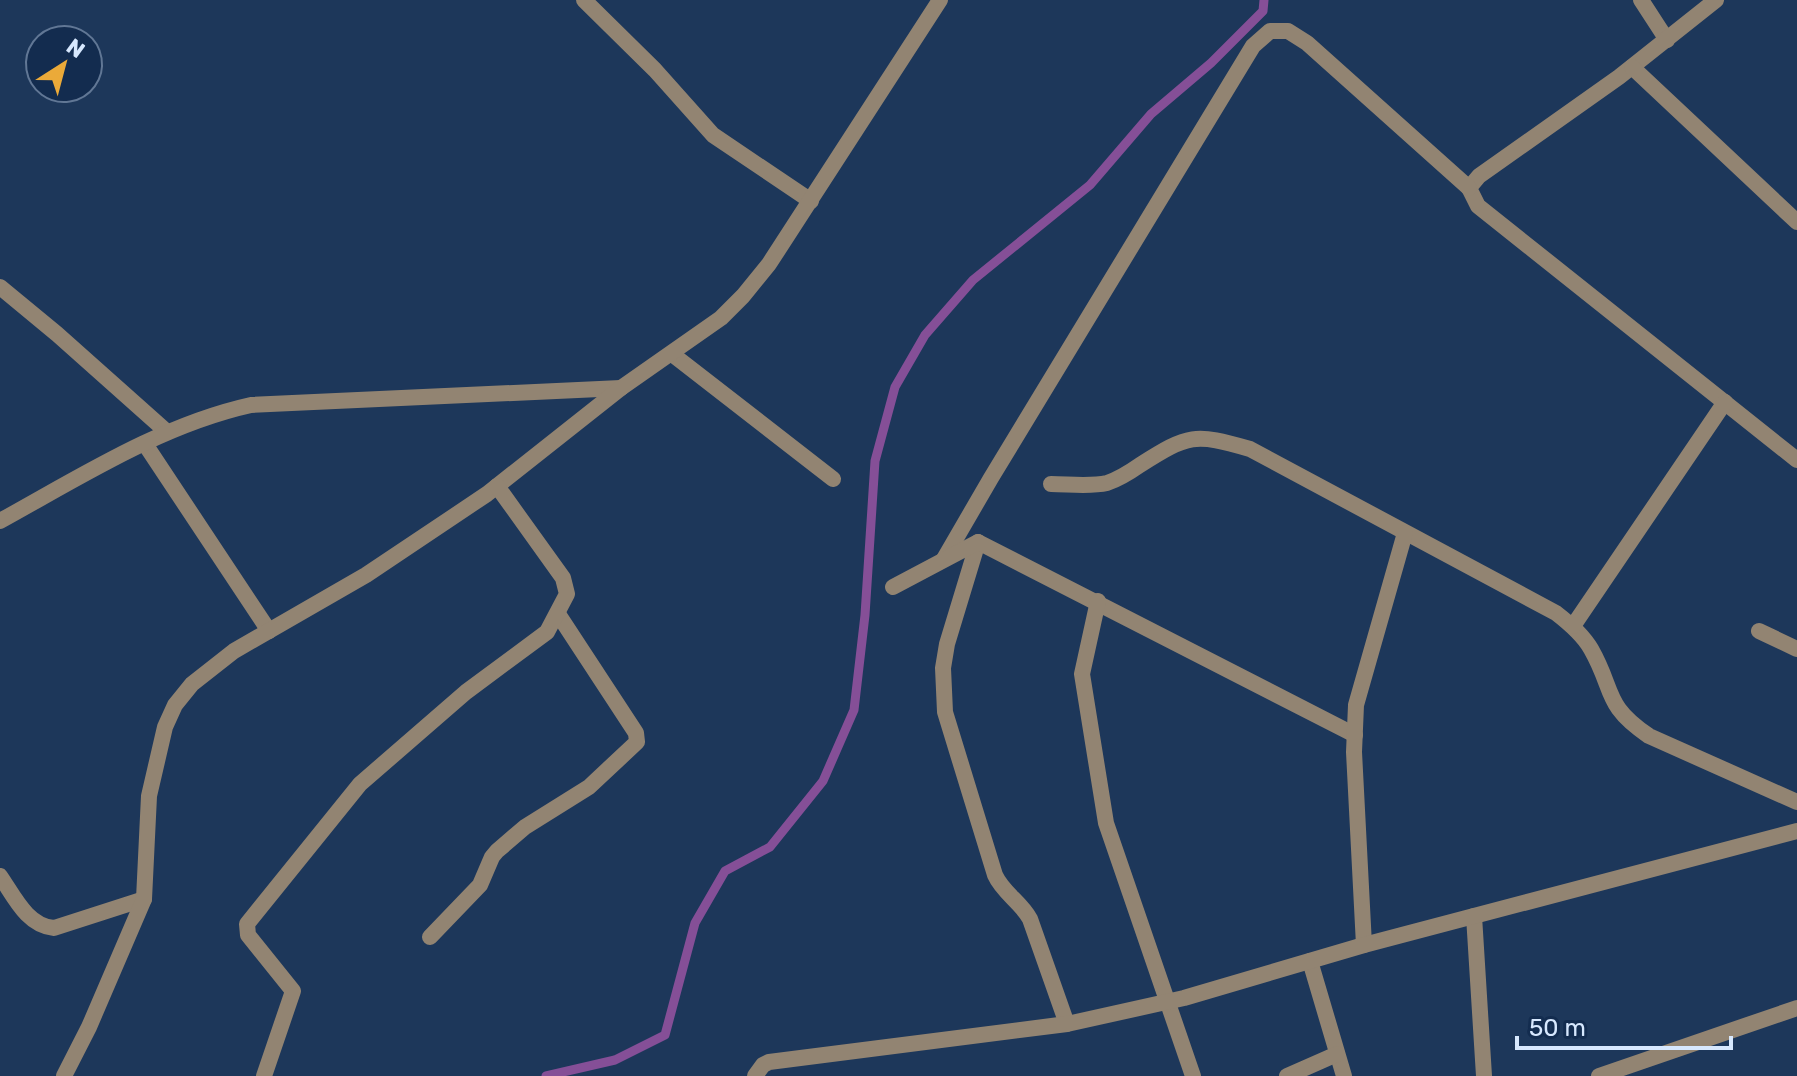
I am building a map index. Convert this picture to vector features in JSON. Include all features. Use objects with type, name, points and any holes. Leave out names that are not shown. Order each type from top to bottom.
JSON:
[{"type":"street","points":[[584,0],[655,70],[713,135],[811,201]]},
{"type":"street","points":[[64,1076],[89,1027],[144,899],[149,796],[165,727],[175,705],[192,684],[234,651],[366,575],[497,486],[621,388],[721,318],[769,264],[940,0]]},
{"type":"street","points":[[1641,0],[1667,40]]},
{"type":"street","points":[[1469,188],[1479,176],[1632,67],[1716,0]]},
{"type":"street","points":[[944,559],[1253,46],[1270,31],[1288,31],[1307,43],[1469,188],[1478,206],[1797,460]]},
{"type":"street","points":[[1632,67],[1797,222]]},
{"type":"street","points":[[0,287],[167,432]]},
{"type":"street","points":[[672,354],[833,479]]},
{"type":"street","points":[[0,521],[167,432],[218,412],[251,405],[621,388]]},
{"type":"street","points":[[1573,626],[1725,402]]},
{"type":"street","points":[[1051,484],[1106,483],[1125,475],[1176,442],[1197,438],[1250,449],[1556,613],[1573,626],[1591,649],[1612,701],[1627,721],[1649,736],[1797,802]]},
{"type":"street","points":[[145,444],[269,631]]},
{"type":"street","points":[[264,1076],[293,991],[248,935],[247,924],[360,784],[466,692],[547,632],[567,594],[566,584],[497,486]]},
{"type":"street","points":[[1364,945],[1356,705],[1405,533]]},
{"type":"street","points":[[893,587],[978,542]]},
{"type":"street","points":[[978,542],[1355,735]]},
{"type":"street","points":[[978,542],[947,644],[943,668],[945,712],[995,875],[999,884],[1030,919],[1067,1024]]},
{"type":"street","points":[[1098,601],[1082,674],[1111,843],[1193,1076]]},
{"type":"street","points":[[430,937],[480,885],[497,851],[525,827],[585,791],[637,742],[636,733],[558,614]]},
{"type":"street","points":[[1759,631],[1797,649]]},
{"type":"street","points":[[755,1076],[769,1062],[1067,1024],[1167,1001],[1364,945],[1797,831]]},
{"type":"street","points":[[0,876],[31,920],[47,927],[54,928],[144,899]]},
{"type":"street","points":[[1474,916],[1484,1076]]},
{"type":"street","points":[[1310,961],[1344,1076]]},
{"type":"street","points":[[1599,1076],[1797,1008]]},
{"type":"street","points":[[1287,1076],[1337,1054]]},
{"type":"waterway","points":[[546,1076],[615,1060],[665,1035],[695,923],[725,871],[770,847],[823,781],[854,710],[865,615],[875,461],[895,387],[925,335],[973,280],[1090,185],[1151,114],[1211,63],[1263,11],[1264,0]]}]
